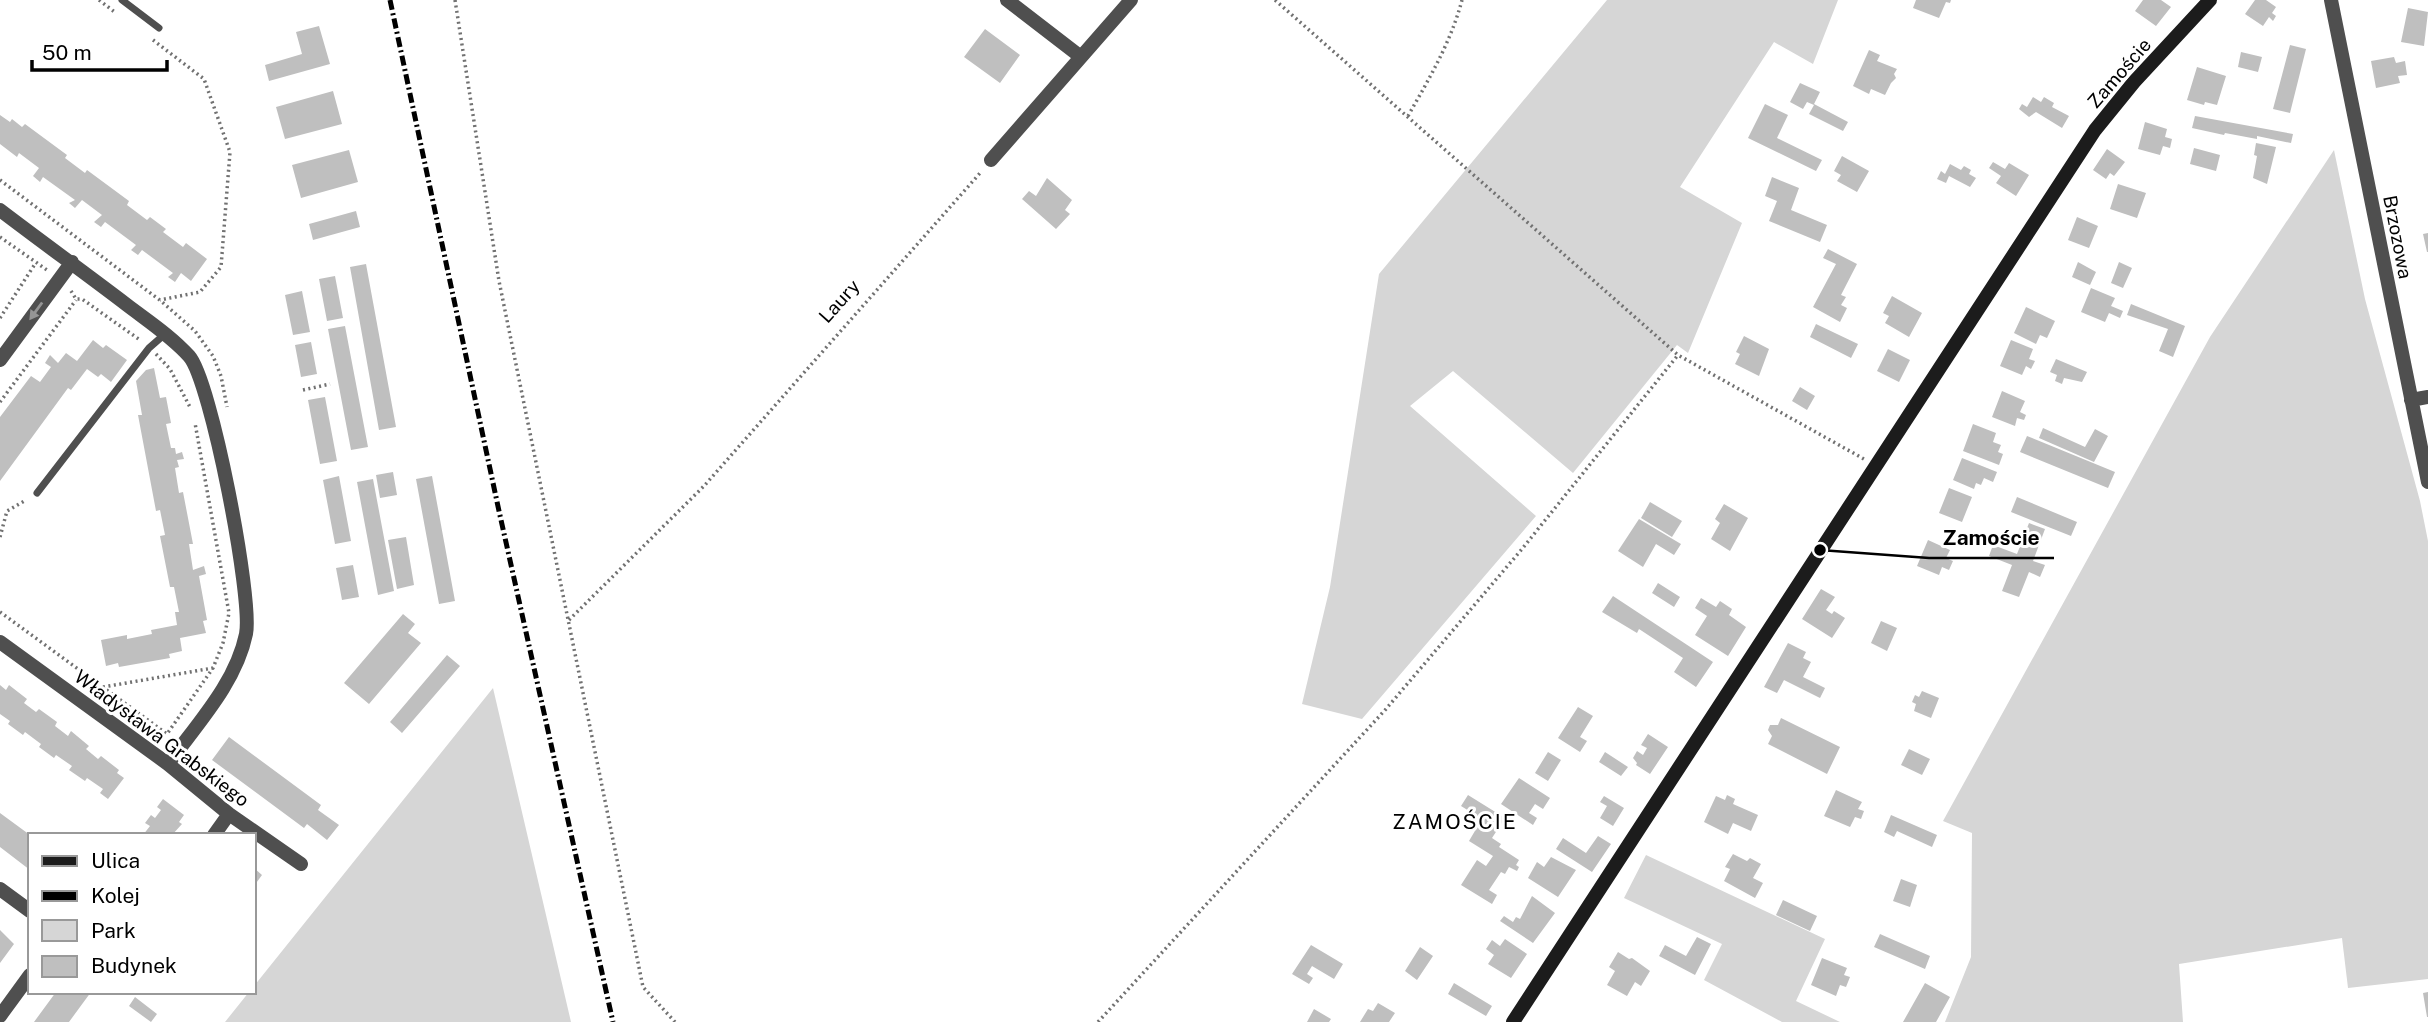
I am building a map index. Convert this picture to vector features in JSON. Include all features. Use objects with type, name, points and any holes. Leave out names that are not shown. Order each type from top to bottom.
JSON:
[{"type":"street","points":[[1007,0],[1081,57]]},
{"type":"street","points":[[991,160],[1131,0]]},
{"type":"street","name":"Zamoście","points":[[1513,1022],[2095,130],[2134,82],[2210,0]]},
{"type":"street","name":"Brzozowa","points":[[2331,0],[2428,482]]},
{"type":"street","points":[[0,210],[165,334],[191,358],[211,408],[243,572],[248,623],[243,648],[228,682],[168,765]]},
{"type":"street","points":[[0,360],[72,262]]},
{"type":"street","points":[[2411,400],[2428,397]]},
{"type":"street","name":"Władysława Grabskiego","points":[[0,642],[168,765],[229,814],[301,864]]},
{"type":"street","points":[[215,833],[229,814]]},
{"type":"street","points":[[0,889],[28,910]]},
{"type":"street","points":[[0,1016],[28,978]]},
{"type":"lane","points":[[122,0],[159,28]]},
{"type":"lane","points":[[37,493],[149,348],[165,334]]},
{"type":"path","points":[[99,0],[120,16]]},
{"type":"path","points":[[455,0],[499,281],[643,987],[675,1022]]},
{"type":"path","points":[[1275,0],[1678,355],[1875,466]]},
{"type":"path","points":[[1408,116],[1436,67],[1457,21],[1462,0]]},
{"type":"path","points":[[0,180],[160,300],[200,292],[221,267],[230,152],[204,79],[151,39]]},
{"type":"path","name":"Laury","points":[[569,620],[704,486],[991,160]]},
{"type":"path","points":[[0,318],[35,263],[36,255],[58,224]]},
{"type":"path","points":[[0,237],[60,278],[76,299]]},
{"type":"path","points":[[0,612],[167,734],[213,668],[223,643],[229,613],[191,407],[175,377],[149,348],[82,299],[76,299]]},
{"type":"path","points":[[0,402],[76,299]]},
{"type":"path","points":[[1098,1022],[1386,709],[1522,549],[1678,355]]},
{"type":"path","points":[[303,390],[330,384]]},
{"type":"path","points":[[0,537],[7,512],[37,493]]},
{"type":"path","points":[[103,687],[213,668]]},
{"type":"green space","points":[[1607,0],[1838,0],[1813,64],[1774,42],[1680,187],[1742,223],[1688,353],[1677,345],[1573,473],[1453,371],[1410,406],[1536,516],[1362,719],[1302,704],[1330,587],[1379,274]]},
{"type":"green space","points":[[2334,150],[2365,299],[2420,501],[2428,541],[2428,979],[2348,988],[2342,938],[2179,964],[2183,1022],[1945,1022],[1971,957],[1972,833],[1943,821],[2210,337]]},
{"type":"green space","points":[[493,688],[571,1022],[225,1022],[247,994],[256,994],[256,984]]},
{"type":"green space","points":[[1646,855],[1825,939],[1796,1001],[1840,1022],[1782,1022],[1704,980],[1722,944],[1624,898]]},
{"type":"building","points":[[1916,0],[1951,0],[1950,3],[1946,2],[1939,18],[1913,8]]},
{"type":"building","points":[[2143,0],[2161,0],[2171,7],[2156,26],[2135,11]]},
{"type":"building","points":[[2255,0],[2266,0],[2276,7],[2272,13],[2276,16],[2273,21],[2269,17],[2263,26],[2245,14]]},
{"type":"building","points":[[2408,8],[2428,12],[2424,46],[2401,42]]},
{"type":"building","points":[[319,26],[330,64],[269,81],[265,65],[302,54],[296,32]]},
{"type":"building","points":[[985,29],[1020,55],[1000,83],[964,57]]},
{"type":"building","points":[[2290,45],[2306,49],[2290,113],[2273,109]]},
{"type":"building","points":[[1869,50],[1880,55],[1877,61],[1897,69],[1894,74],[1896,78],[1885,95],[1871,89],[1869,94],[1853,86]]},
{"type":"building","points":[[2241,52],[2262,57],[2258,72],[2238,67]]},
{"type":"building","points":[[2394,57],[2396,63],[2405,61],[2407,75],[2398,76],[2400,83],[2376,88],[2371,61]]},
{"type":"building","points":[[2197,67],[2226,76],[2217,105],[2205,102],[2204,105],[2187,100]]},
{"type":"building","points":[[1800,83],[1820,92],[1814,104],[1848,122],[1843,131],[1809,114],[1814,105],[1807,102],[1803,109],[1790,102]]},
{"type":"building","points":[[333,91],[342,124],[285,139],[276,107]]},
{"type":"building","points":[[2033,97],[2041,102],[2044,97],[2054,103],[2052,107],[2069,116],[2062,128],[2036,112],[2029,117],[2019,109],[2022,104],[2027,107]]},
{"type":"building","points":[[1765,104],[1788,115],[1777,138],[1822,160],[1816,171],[1748,138]]},
{"type":"building","points":[[0,115],[10,122],[12,119],[22,127],[25,124],[67,155],[65,158],[85,173],[87,170],[129,201],[127,205],[147,220],[150,217],[166,229],[163,232],[183,247],[186,243],[207,259],[191,281],[181,273],[175,282],[168,277],[173,273],[142,250],[138,255],[131,250],[136,245],[105,222],[101,227],[94,222],[102,215],[82,200],[75,208],[69,203],[75,200],[43,177],[40,182],[33,176],[39,168],[19,153],[17,157],[0,144]]},
{"type":"building","points":[[2195,116],[2293,134],[2291,143],[2257,136],[2257,139],[2225,133],[2224,135],[2192,128]]},
{"type":"building","points":[[2145,122],[2167,129],[2165,137],[2172,139],[2170,148],[2163,146],[2160,155],[2138,149]]},
{"type":"building","points":[[2256,143],[2276,147],[2267,184],[2253,178],[2257,156],[2254,155]]},
{"type":"building","points":[[2194,148],[2220,155],[2216,171],[2190,164]]},
{"type":"building","points":[[2107,149],[2125,162],[2114,176],[2110,173],[2106,179],[2093,170]]},
{"type":"building","points":[[349,150],[358,182],[301,198],[292,165]]},
{"type":"building","points":[[1842,156],[1869,171],[1857,192],[1837,181],[1841,175],[1834,171]]},
{"type":"building","points":[[1993,162],[2005,169],[2009,163],[2029,175],[2016,196],[1996,183],[2001,176],[1989,168]]},
{"type":"building","points":[[1950,164],[1961,170],[1964,166],[1971,170],[1969,174],[1976,178],[1970,187],[1949,176],[1946,183],[1937,179],[1941,171],[1945,174]]},
{"type":"building","points":[[1772,177],[1799,188],[1791,210],[1827,225],[1820,242],[1769,221],[1777,201],[1765,196]]},
{"type":"building","points":[[1047,178],[1072,200],[1065,210],[1070,214],[1056,229],[1022,199],[1029,191],[1036,196]]},
{"type":"building","points":[[2118,184],[2146,193],[2137,218],[2110,209]]},
{"type":"building","points":[[356,211],[360,227],[313,240],[309,224]]},
{"type":"building","points":[[2077,217],[2098,226],[2089,248],[2068,240]]},
{"type":"building","points":[[2428,233],[2428,252],[2427,252],[2423,234]]},
{"type":"building","points":[[1828,249],[1857,264],[1841,295],[1846,297],[1841,305],[1847,308],[1840,322],[1813,307],[1836,264],[1823,258]]},
{"type":"building","points":[[2078,262],[2096,272],[2090,285],[2072,277]]},
{"type":"building","points":[[2119,262],[2132,268],[2123,288],[2111,283]]},
{"type":"building","points":[[366,264],[396,427],[379,430],[350,267]]},
{"type":"building","points":[[335,276],[343,318],[327,321],[319,279]]},
{"type":"building","points":[[2091,288],[2115,298],[2111,306],[2123,311],[2120,318],[2109,313],[2105,322],[2081,312]]},
{"type":"building","points":[[302,291],[310,332],[293,335],[285,295]]},
{"type":"building","points":[[1892,296],[1922,313],[1909,337],[1885,323],[1889,316],[1883,313]]},
{"type":"building","points":[[2131,304],[2185,326],[2173,357],[2159,351],[2168,329],[2127,315]]},
{"type":"building","points":[[2026,307],[2055,321],[2047,338],[2040,335],[2036,344],[2014,333]]},
{"type":"building","points":[[1816,324],[1858,344],[1851,358],[1810,337]]},
{"type":"building","points":[[345,326],[368,447],[351,450],[328,329]]},
{"type":"building","points":[[1744,336],[1769,349],[1759,376],[1735,364],[1740,354],[1736,352]]},
{"type":"building","points":[[93,340],[103,348],[106,345],[127,360],[111,382],[101,374],[98,377],[87,369],[71,390],[68,388],[0,481],[0,417],[31,376],[40,382],[51,367],[45,363],[50,355],[58,363],[66,353],[77,361]]},
{"type":"building","points":[[2011,340],[2033,349],[2029,359],[2035,361],[2031,369],[2026,366],[2022,375],[2000,366]]},
{"type":"building","points":[[311,342],[317,374],[301,377],[295,345]]},
{"type":"building","points":[[1888,349],[1910,360],[1899,382],[1877,371]]},
{"type":"building","points":[[2056,359],[2087,372],[2082,382],[2064,378],[2062,384],[2055,381],[2057,375],[2050,372]]},
{"type":"building","points":[[154,368],[160,398],[166,397],[171,423],[166,424],[171,448],[175,448],[176,454],[182,452],[184,459],[177,460],[179,467],[175,468],[179,493],[183,492],[193,544],[189,544],[193,570],[204,566],[206,574],[199,576],[207,620],[203,621],[206,633],[180,638],[182,651],[169,654],[170,658],[119,667],[118,663],[106,666],[101,640],[127,635],[127,639],[152,634],[151,630],[177,625],[175,612],[179,612],[174,587],[170,587],[160,536],[165,535],[160,510],[156,511],[138,415],[142,415],[136,381],[146,370]]},
{"type":"building","points":[[1800,387],[1815,396],[1807,410],[1792,401]]},
{"type":"building","points":[[2002,391],[2025,401],[2020,412],[2026,415],[2024,420],[2017,418],[2015,426],[1992,417]]},
{"type":"building","points":[[325,397],[337,461],[320,464],[308,400]]},
{"type":"building","points":[[1973,424],[1996,433],[1993,442],[2001,445],[1998,452],[2003,454],[1999,465],[1963,451]]},
{"type":"building","points":[[2043,428],[2085,447],[2095,429],[2108,436],[2094,462],[2039,438]]},
{"type":"building","points":[[2027,436],[2115,472],[2108,488],[2020,452]]},
{"type":"building","points":[[1962,458],[1997,472],[1993,482],[1984,478],[1981,485],[1976,483],[1974,489],[1953,480]]},
{"type":"building","points":[[393,472],[397,495],[380,498],[376,475]]},
{"type":"building","points":[[339,476],[351,541],[335,544],[323,480]]},
{"type":"building","points":[[432,476],[455,601],[439,604],[416,479]]},
{"type":"building","points":[[373,479],[394,591],[378,595],[357,482]]},
{"type":"building","points":[[1949,488],[1972,497],[1962,522],[1939,513]]},
{"type":"building","points":[[2017,497],[2077,522],[2071,536],[2011,512]]},
{"type":"building","points":[[1650,502],[1682,521],[1672,537],[1641,518]]},
{"type":"building","points":[[1724,504],[1748,518],[1730,551],[1711,539],[1720,523],[1715,519]]},
{"type":"building","points":[[1639,519],[1681,544],[1674,555],[1656,544],[1643,567],[1618,551]]},
{"type":"building","points":[[2029,523],[2045,529],[2033,561],[2045,565],[2040,577],[2029,572],[2019,597],[2002,591],[2012,565],[1989,556],[1993,545],[2017,554]]},
{"type":"building","points":[[406,537],[414,585],[397,589],[388,540]]},
{"type":"building","points":[[1928,540],[1950,550],[1946,558],[1953,561],[1949,570],[1942,567],[1939,575],[1917,566]]},
{"type":"building","points":[[353,565],[359,597],[342,600],[336,568]]},
{"type":"building","points":[[1658,583],[1680,597],[1674,607],[1652,593]]},
{"type":"building","points":[[1821,589],[1835,597],[1826,610],[1832,614],[1834,611],[1845,618],[1832,638],[1802,619]]},
{"type":"building","points":[[1613,596],[1713,662],[1696,687],[1674,672],[1683,658],[1639,629],[1637,633],[1602,612]]},
{"type":"building","points":[[1701,598],[1716,607],[1720,601],[1732,609],[1729,615],[1746,627],[1728,656],[1695,635],[1707,616],[1695,608]]},
{"type":"building","points":[[403,614],[415,624],[408,633],[421,643],[369,704],[344,683]]},
{"type":"building","points":[[1881,621],[1897,628],[1887,651],[1871,643]]},
{"type":"building","points":[[1788,643],[1806,652],[1803,658],[1811,662],[1803,677],[1825,688],[1820,698],[1784,680],[1777,693],[1764,687]]},
{"type":"building","points":[[447,655],[460,666],[402,733],[390,722]]},
{"type":"building","points":[[0,685],[6,690],[9,685],[27,699],[24,703],[36,712],[39,709],[57,722],[55,726],[68,736],[71,731],[89,746],[86,749],[98,759],[101,756],[119,770],[117,773],[124,778],[108,799],[100,793],[103,789],[87,778],[85,781],[69,770],[72,766],[56,755],[54,758],[25,732],[23,735],[8,724],[10,721],[0,714]]},
{"type":"building","points":[[1922,691],[1939,698],[1931,718],[1914,711],[1916,704],[1912,702],[1915,695],[1919,697]]},
{"type":"building","points":[[1578,707],[1593,716],[1580,737],[1587,741],[1580,752],[1558,738]]},
{"type":"building","points":[[1781,718],[1840,747],[1827,774],[1768,744],[1772,736],[1768,730],[1770,725],[1778,725]]},
{"type":"building","points":[[1648,734],[1668,747],[1650,774],[1636,765],[1633,758],[1637,751],[1643,755],[1647,748],[1641,745]]},
{"type":"building","points":[[229,737],[321,805],[318,810],[339,825],[327,840],[307,824],[304,828],[212,760]]},
{"type":"building","points":[[1909,749],[1930,759],[1922,775],[1901,765]]},
{"type":"building","points":[[1548,752],[1561,760],[1548,781],[1535,773]]},
{"type":"building","points":[[1605,752],[1628,767],[1621,776],[1599,762]]},
{"type":"building","points":[[1519,778],[1550,798],[1543,809],[1535,804],[1529,813],[1537,818],[1533,825],[1501,804]]},
{"type":"building","points":[[1836,790],[1862,802],[1858,809],[1864,811],[1861,819],[1855,817],[1850,827],[1824,816]]},
{"type":"building","points":[[1468,795],[1505,818],[1492,838],[1501,844],[1499,847],[1519,860],[1517,871],[1509,867],[1505,874],[1501,872],[1489,890],[1497,895],[1492,904],[1461,885],[1477,860],[1486,866],[1493,856],[1469,841],[1482,819],[1461,806]]},
{"type":"building","points":[[1727,795],[1735,799],[1733,804],[1758,815],[1751,831],[1733,823],[1728,834],[1704,822],[1716,796],[1725,800]]},
{"type":"building","points":[[1604,796],[1624,808],[1613,826],[1600,818],[1607,806],[1600,802]]},
{"type":"building","points":[[163,799],[184,815],[179,822],[182,824],[174,833],[145,833],[150,826],[145,823],[151,815],[155,818],[161,810],[157,807]]},
{"type":"building","points":[[0,813],[28,834],[28,868],[0,847]]},
{"type":"building","points":[[1891,815],[1937,835],[1932,847],[1897,831],[1894,837],[1884,832]]},
{"type":"building","points":[[1598,836],[1611,844],[1592,872],[1556,849],[1563,838],[1586,853]]},
{"type":"building","points":[[1733,854],[1761,864],[1753,878],[1763,883],[1755,898],[1724,881],[1730,869],[1725,867]]},
{"type":"building","points":[[1551,857],[1576,870],[1558,897],[1528,878],[1537,862],[1544,867]]},
{"type":"building","points":[[256,870],[262,875],[256,883]]},
{"type":"building","points":[[1901,879],[1917,885],[1910,907],[1893,901]]},
{"type":"building","points":[[1532,896],[1555,913],[1533,943],[1500,921],[1504,916],[1513,922],[1516,917],[1520,919]]},
{"type":"building","points":[[1783,900],[1817,916],[1810,931],[1776,915]]},
{"type":"building","points":[[0,930],[14,944],[0,963]]},
{"type":"building","points":[[1880,934],[1930,956],[1925,969],[1874,947]]},
{"type":"building","points":[[1697,937],[1711,944],[1695,975],[1659,956],[1665,945],[1686,956]]},
{"type":"building","points":[[1505,939],[1527,954],[1511,978],[1488,964],[1494,955],[1486,949],[1492,940],[1500,946]]},
{"type":"building","points":[[1311,945],[1343,964],[1334,979],[1312,966],[1307,974],[1313,978],[1309,984],[1292,974]]},
{"type":"building","points":[[1420,947],[1433,956],[1417,980],[1405,971]]},
{"type":"building","points":[[1618,952],[1650,971],[1641,986],[1635,982],[1627,996],[1607,985],[1615,971],[1609,967]]},
{"type":"building","points":[[1822,958],[1847,968],[1844,975],[1850,977],[1846,987],[1840,985],[1836,996],[1811,985]]},
{"type":"building","points":[[1454,983],[1492,1006],[1486,1016],[1448,994]]},
{"type":"building","points":[[1925,983],[1950,997],[1936,1022],[1903,1022]]},
{"type":"building","points":[[2428,992],[2428,1017],[2427,1017],[2423,993]]},
{"type":"building","points":[[55,994],[90,994],[69,1022],[34,1022]]},
{"type":"building","points":[[135,997],[157,1014],[151,1022],[129,1006]]},
{"type":"building","points":[[1378,1003],[1395,1013],[1389,1022],[1360,1022],[1368,1009],[1373,1011]]},
{"type":"building","points":[[1314,1009],[1331,1019],[1329,1022],[1307,1022]]},
{"type":"railway","points":[[390,0],[499,511],[613,1022]]},
{"type":"place","name":"Zamoście","points":[[1820,550]]},
{"type":"district","name":"ZAMOŚCIE","points":[[1455,821]]}]
